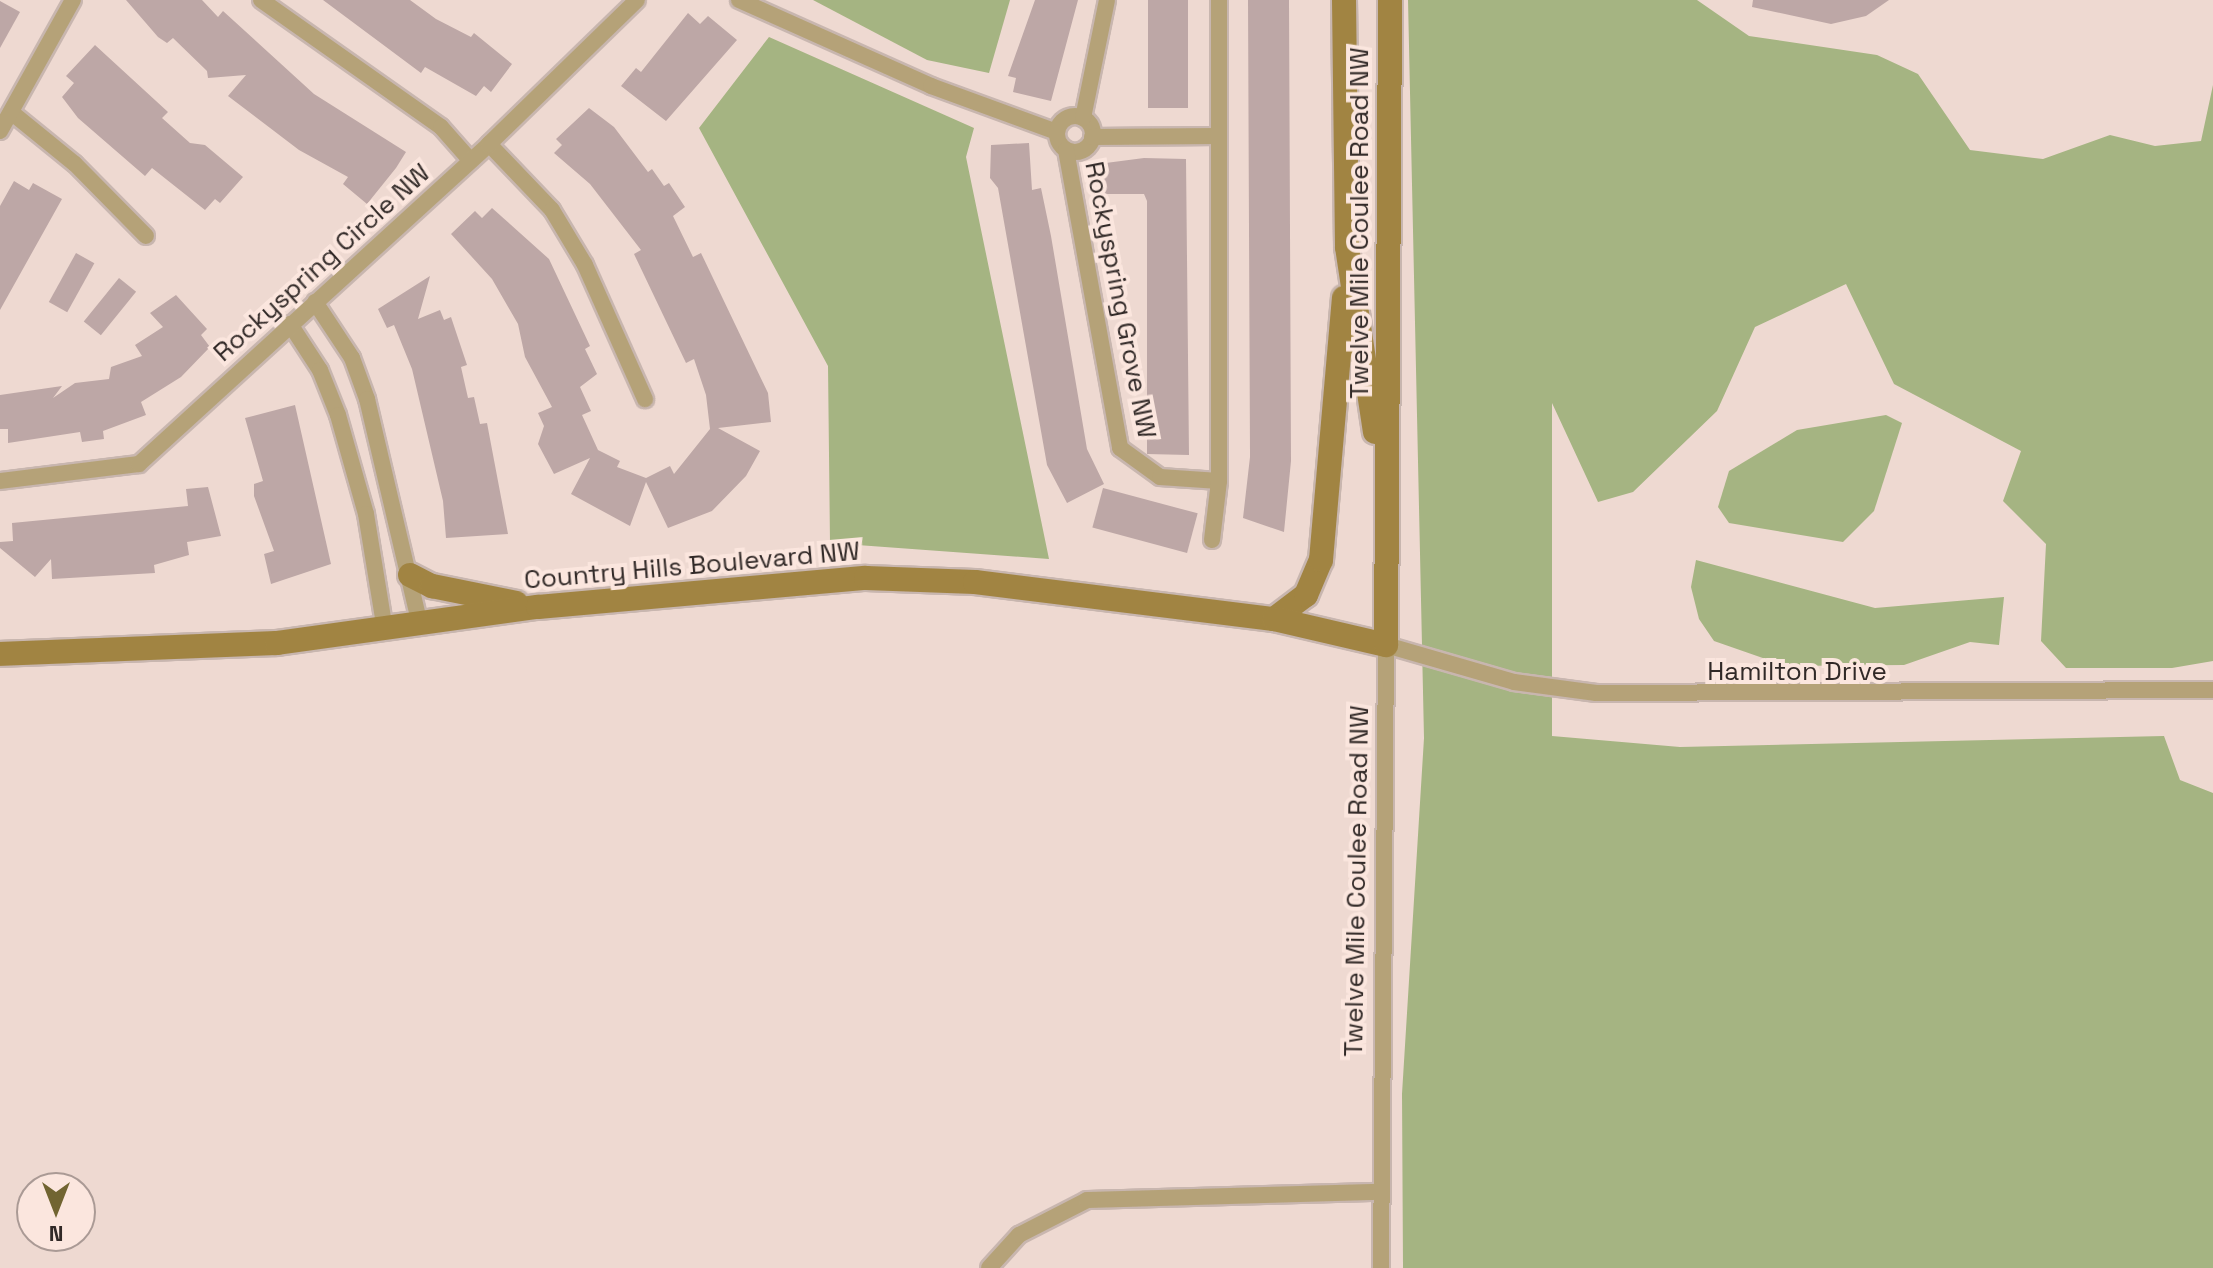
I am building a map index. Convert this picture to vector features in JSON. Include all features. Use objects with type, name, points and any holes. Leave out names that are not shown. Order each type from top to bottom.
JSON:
[{"type":"main road","name":"Twelve Mile Coulee Road NW","points":[[1344,0],[1347,247],[1385,494]]},
{"type":"main road","name":"Twelve Mile Coulee Road NW","points":[[1386,645],[1390,0]]},
{"type":"main road","points":[[1274,619],[1306,595],[1321,560],[1335,456],[1347,247]]},
{"type":"main road","points":[[410,575],[432,586],[538,607]]},
{"type":"main road","name":"Country Hills Boulevard NW","points":[[0,654],[189,650],[385,630],[538,607],[763,583],[925,578],[1274,619],[1386,645]]},
{"type":"street","points":[[0,131],[73,0]]},
{"type":"street","points":[[261,0],[441,127],[471,161]]},
{"type":"street","name":"Rockyspring Circle NW","points":[[0,481],[139,464],[471,161],[637,0]]},
{"type":"street","points":[[739,0],[952,95],[1057,132],[1066,150],[1083,150],[1092,137],[1083,118],[1107,0]]},
{"type":"street","points":[[1212,540],[1219,481],[1219,0]]},
{"type":"street","points":[[11,112],[75,164],[146,236]]},
{"type":"street","points":[[1057,132],[1066,118],[1083,118]]},
{"type":"street","name":"Rockyspring Grove NW","points":[[1092,137],[1218,136]]},
{"type":"street","points":[[489,144],[552,210],[585,265],[645,399]]},
{"type":"street","name":"Rockyspring Grove NW","points":[[1066,150],[1120,448],[1160,477],[1219,481]]},
{"type":"street","points":[[315,302],[352,358],[367,399],[420,625]]},
{"type":"street","points":[[290,324],[320,370],[338,415],[366,514],[385,630]]},
{"type":"street","name":"Hamilton Drive","points":[[1386,645],[1514,682],[1596,693],[1913,696],[2213,690]]},
{"type":"street","name":"Twelve Mile Coulee Road NW","points":[[1381,1268],[1386,645]]},
{"type":"street","points":[[989,1268],[1019,1235],[1087,1200],[1381,1192]]},
{"type":"green space","points":[[813,0],[1010,0],[989,73],[927,60]]},
{"type":"green space","points":[[1408,0],[1697,0],[1749,36],[1877,55],[1918,74],[1970,150],[2043,159],[2110,135],[2155,146],[2201,141],[2213,85],[2213,661],[2172,668],[2066,668],[2041,641],[2046,544],[2003,501],[2021,451],[1894,384],[1846,284],[1755,327],[1717,411],[1633,492],[1598,502],[1552,403],[1552,736],[1680,747],[2164,736],[2180,780],[2213,793],[2213,1268],[1403,1268],[1402,1094],[1424,738]]},
{"type":"green space","points":[[769,37],[974,128],[966,157],[1049,559],[830,543],[828,366],[699,128]]},
{"type":"green space","points":[[1886,415],[1902,423],[1874,511],[1843,542],[1729,523],[1718,507],[1729,471],[1797,430]]},
{"type":"green space","points":[[1696,560],[1875,608],[2004,597],[1999,645],[1970,642],[1904,665],[1786,666],[1714,641],[1699,619],[1691,587]]},
{"type":"building","points":[[126,0],[202,0],[218,17],[223,11],[314,94],[406,152],[367,204],[343,184],[348,177],[299,150],[228,96],[246,75],[208,78],[207,71],[173,38],[167,43],[158,37]]},
{"type":"building","points":[[323,0],[410,0],[436,19],[471,37],[474,33],[512,64],[491,92],[484,86],[476,96],[425,67],[421,73]]},
{"type":"building","points":[[1035,0],[1078,0],[1051,101],[1013,92],[1016,78],[1008,76]]},
{"type":"building","points":[[1148,0],[1188,0],[1188,108],[1148,108]]},
{"type":"building","points":[[1248,0],[1289,0],[1291,461],[1284,532],[1243,518],[1250,457]]},
{"type":"building","points":[[1753,0],[1889,0],[1866,16],[1831,24],[1752,7]]},
{"type":"building","points":[[0,1],[20,12],[0,48]]},
{"type":"building","points":[[688,13],[700,24],[708,16],[737,40],[666,121],[621,86],[636,68],[641,72]]},
{"type":"building","points":[[95,45],[168,112],[162,118],[190,143],[205,145],[243,177],[220,203],[215,199],[205,210],[152,168],[145,176],[78,118],[62,97],[74,83],[66,76]]},
{"type":"building","points":[[589,108],[614,127],[648,172],[652,169],[664,186],[669,183],[685,207],[673,216],[693,257],[701,253],[768,393],[771,422],[718,428],[760,451],[746,476],[712,511],[668,528],[646,482],[630,526],[571,494],[590,458],[554,474],[538,444],[544,426],[538,413],[552,407],[525,357],[518,324],[492,279],[451,234],[475,211],[482,218],[492,208],[549,259],[590,346],[585,349],[597,374],[580,387],[591,411],[582,415],[598,450],[620,461],[617,467],[646,478],[670,466],[674,474],[710,429],[706,395],[694,359],[686,363],[634,254],[641,250],[590,184],[554,153],[562,145],[556,139]]},
{"type":"building","points":[[1029,143],[1032,190],[1041,188],[1087,449],[1104,484],[1067,503],[1047,465],[998,188],[990,178],[991,145]]},
{"type":"building","points":[[1144,158],[1186,159],[1189,455],[1147,454],[1147,201],[1144,194],[1098,194],[1098,164]]},
{"type":"building","points":[[14,181],[29,190],[33,183],[62,199],[0,310],[0,206]]},
{"type":"building","points":[[76,253],[94,263],[67,312],[49,302]]},
{"type":"building","points":[[430,276],[418,319],[440,310],[444,320],[451,317],[467,365],[461,367],[468,398],[474,397],[480,424],[487,423],[508,534],[446,538],[443,501],[412,369],[394,325],[387,328],[378,309]]},
{"type":"building","points":[[119,278],[136,292],[101,335],[84,322]]},
{"type":"building","points":[[176,295],[207,329],[201,335],[210,347],[181,377],[141,402],[146,415],[103,431],[104,439],[82,442],[80,432],[8,443],[8,429],[0,429],[0,395],[62,386],[53,398],[75,383],[109,379],[111,367],[142,356],[135,345],[163,327],[150,313]]},
{"type":"building","points":[[295,405],[331,564],[271,584],[264,554],[274,551],[254,496],[254,484],[263,481],[245,418]]},
{"type":"building","points":[[208,487],[221,536],[187,542],[189,555],[154,565],[155,573],[52,579],[51,559],[35,577],[0,548],[0,542],[13,541],[12,523],[188,506],[186,489]]},
{"type":"building","points":[[1103,488],[1198,513],[1187,553],[1092,528]]}]
